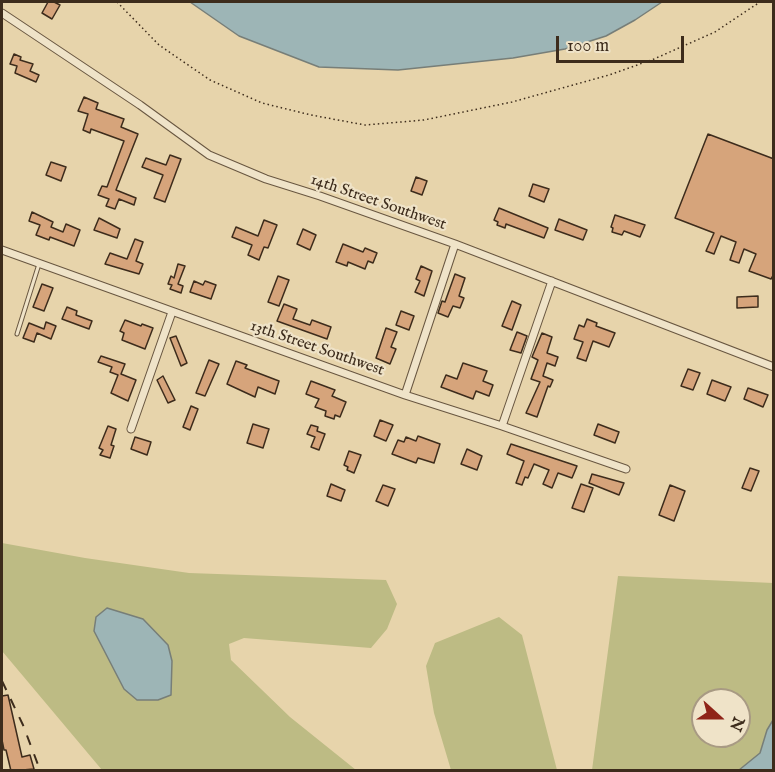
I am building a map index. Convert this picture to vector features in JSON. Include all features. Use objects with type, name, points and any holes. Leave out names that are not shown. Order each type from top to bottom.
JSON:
[{"type":"street","name":"14th Street Southwest","points":[[2,13],[140,105],[209,155],[266,179],[455,244],[774,367]]},
{"type":"street","points":[[405,395],[455,244]]},
{"type":"street","name":"13th Street Southwest","points":[[2,250],[405,395],[626,469]]},
{"type":"street","points":[[502,426],[552,281]]},
{"type":"street","points":[[130,429],[172,312]]},
{"type":"lane","points":[[17,334],[39,263]]},
{"type":"path","points":[[117,2],[159,45],[210,80],[262,103],[365,125],[424,120],[512,102],[609,75],[654,59],[715,32],[760,2]]},
{"type":"shaded area","points":[[2,543],[189,573],[386,580],[397,604],[387,629],[371,648],[244,638],[229,644],[231,660],[290,717],[356,770],[102,770],[2,651]]},
{"type":"shaded area","points":[[618,576],[773,583],[773,770],[592,770]]},
{"type":"shaded area","points":[[499,617],[522,635],[557,770],[451,770],[434,713],[426,666],[435,643]]},
{"type":"water","points":[[190,2],[662,2],[606,36],[565,49],[513,58],[398,70],[319,67],[239,36]]},
{"type":"water","points":[[107,608],[143,619],[168,645],[172,661],[171,695],[158,700],[137,700],[124,689],[94,631],[96,617]]},
{"type":"water","points":[[773,720],[773,770],[739,770],[760,753],[767,730]]},
{"type":"building","points":[[48,2],[60,5],[52,19],[42,13]]},
{"type":"building","points":[[14,54],[21,57],[20,60],[33,64],[30,71],[39,75],[36,82],[15,73],[17,66],[10,64]]},
{"type":"building","points":[[84,97],[98,103],[96,109],[124,119],[121,127],[138,134],[116,190],[136,198],[134,205],[119,199],[115,209],[106,206],[109,199],[98,195],[102,186],[107,187],[124,141],[91,129],[90,133],[83,130],[88,114],[78,111]]},
{"type":"building","points":[[708,134],[774,159],[774,274],[771,279],[749,271],[756,254],[744,249],[739,263],[730,260],[736,242],[721,236],[714,254],[706,251],[714,233],[675,218]]},
{"type":"building","points":[[170,155],[181,159],[165,202],[154,198],[163,175],[142,167],[146,158],[166,165]]},
{"type":"building","points":[[51,162],[66,167],[61,181],[46,175]]},
{"type":"building","points":[[416,177],[427,181],[422,195],[411,191]]},
{"type":"building","points":[[533,184],[549,189],[544,202],[529,196]]},
{"type":"building","points":[[499,208],[548,228],[544,238],[506,224],[505,228],[497,225],[498,222],[494,220]]},
{"type":"building","points":[[32,212],[53,222],[51,227],[63,232],[66,224],[80,230],[74,246],[50,237],[49,240],[36,235],[40,225],[29,221]]},
{"type":"building","points":[[615,215],[645,225],[640,237],[624,231],[622,235],[612,232],[611,227]]},
{"type":"building","points":[[99,218],[120,229],[117,238],[94,230]]},
{"type":"building","points":[[559,219],[587,230],[583,240],[555,230]]},
{"type":"building","points":[[264,220],[277,225],[268,248],[264,247],[259,260],[248,255],[252,245],[232,237],[236,227],[258,236]]},
{"type":"building","points":[[303,229],[316,235],[310,250],[297,244]]},
{"type":"building","points":[[135,239],[143,242],[136,261],[143,264],[139,274],[105,264],[110,253],[127,259]]},
{"type":"building","points":[[343,244],[363,252],[365,248],[377,253],[373,263],[368,261],[365,269],[348,262],[347,266],[336,262]]},
{"type":"building","points":[[178,264],[185,266],[178,284],[183,286],[181,293],[170,289],[172,285],[168,284],[171,276],[174,278]]},
{"type":"building","points":[[421,266],[432,271],[424,296],[415,292],[420,281],[416,279]]},
{"type":"building","points":[[455,274],[465,278],[459,296],[464,298],[460,308],[453,306],[448,317],[438,313],[442,301],[445,302]]},
{"type":"building","points":[[278,276],[289,280],[279,306],[268,302]]},
{"type":"building","points":[[194,281],[203,285],[205,281],[216,285],[211,299],[190,292]]},
{"type":"building","points":[[42,284],[53,288],[44,311],[33,307]]},
{"type":"building","points":[[758,296],[758,307],[737,308],[737,297]]},
{"type":"building","points":[[512,301],[521,305],[512,330],[502,326]]},
{"type":"building","points":[[284,304],[297,309],[293,319],[310,325],[312,320],[331,327],[327,339],[277,321]]},
{"type":"building","points":[[67,307],[77,311],[76,315],[92,321],[89,329],[62,319]]},
{"type":"building","points":[[401,311],[414,316],[409,330],[396,325]]},
{"type":"building","points":[[587,319],[597,323],[596,326],[615,333],[609,347],[593,341],[586,361],[577,358],[583,342],[574,339],[579,325],[584,327]]},
{"type":"building","points":[[125,320],[153,328],[145,349],[122,340],[124,333],[120,331]]},
{"type":"building","points":[[46,322],[56,326],[51,339],[37,333],[34,342],[23,338],[29,323],[44,329]]},
{"type":"building","points":[[386,328],[397,332],[391,347],[396,349],[390,364],[376,358]]},
{"type":"building","points":[[517,332],[527,336],[521,353],[510,350]]},
{"type":"building","points":[[542,333],[552,337],[547,353],[558,357],[555,366],[547,363],[543,376],[553,380],[550,387],[548,386],[537,417],[526,413],[540,382],[531,379],[538,360],[532,357]]},
{"type":"building","points":[[176,336],[187,363],[181,366],[170,338]]},
{"type":"building","points":[[101,356],[125,364],[121,374],[136,380],[128,401],[111,393],[118,375],[110,372],[112,367],[98,362]]},
{"type":"building","points":[[209,360],[219,364],[205,396],[196,393]]},
{"type":"building","points":[[236,361],[247,365],[245,368],[279,381],[275,394],[258,387],[255,397],[227,384]]},
{"type":"building","points":[[463,363],[487,371],[483,381],[493,385],[489,396],[476,391],[473,399],[441,387],[446,375],[457,379]]},
{"type":"building","points":[[688,369],[700,373],[693,390],[681,386]]},
{"type":"building","points":[[163,376],[175,400],[168,403],[157,380]]},
{"type":"building","points":[[712,380],[731,387],[725,401],[707,394]]},
{"type":"building","points":[[311,381],[335,390],[332,396],[346,402],[340,417],[335,415],[334,419],[325,416],[326,411],[315,407],[319,399],[306,394]]},
{"type":"building","points":[[748,388],[768,395],[763,407],[744,399]]},
{"type":"building","points":[[191,406],[198,409],[190,430],[183,427]]},
{"type":"building","points":[[380,420],[393,425],[386,441],[374,436]]},
{"type":"building","points":[[253,424],[269,429],[263,448],[247,443]]},
{"type":"building","points":[[598,424],[619,432],[615,443],[594,435]]},
{"type":"building","points":[[311,425],[318,427],[317,431],[325,434],[319,450],[311,447],[315,437],[307,434]]},
{"type":"building","points":[[108,426],[116,429],[110,458],[100,455],[103,450],[99,448]]},
{"type":"building","points":[[418,436],[440,444],[434,463],[418,458],[416,463],[392,454],[398,440],[404,442],[406,437],[416,441]]},
{"type":"building","points":[[135,437],[151,442],[147,455],[131,449]]},
{"type":"building","points":[[511,444],[577,466],[572,478],[558,473],[552,488],[543,484],[549,470],[534,464],[522,485],[516,483],[524,461],[507,454]]},
{"type":"building","points":[[467,449],[482,456],[477,470],[461,464]]},
{"type":"building","points":[[349,451],[361,455],[354,473],[347,470],[348,467],[344,465]]},
{"type":"building","points":[[750,468],[759,471],[751,491],[742,488]]},
{"type":"building","points":[[592,474],[624,483],[619,495],[589,483]]},
{"type":"building","points":[[331,484],[345,490],[341,501],[327,496]]},
{"type":"building","points":[[581,484],[593,488],[584,512],[572,508]]},
{"type":"building","points":[[383,485],[395,489],[388,506],[376,501]]},
{"type":"building","points":[[670,485],[685,491],[674,521],[659,515]]},
{"type":"building","points":[[8,695],[22,757],[30,755],[34,769],[11,771],[2,740],[2,696]]},
{"type":"railway","points":[[2,681],[23,725],[40,770]]}]
